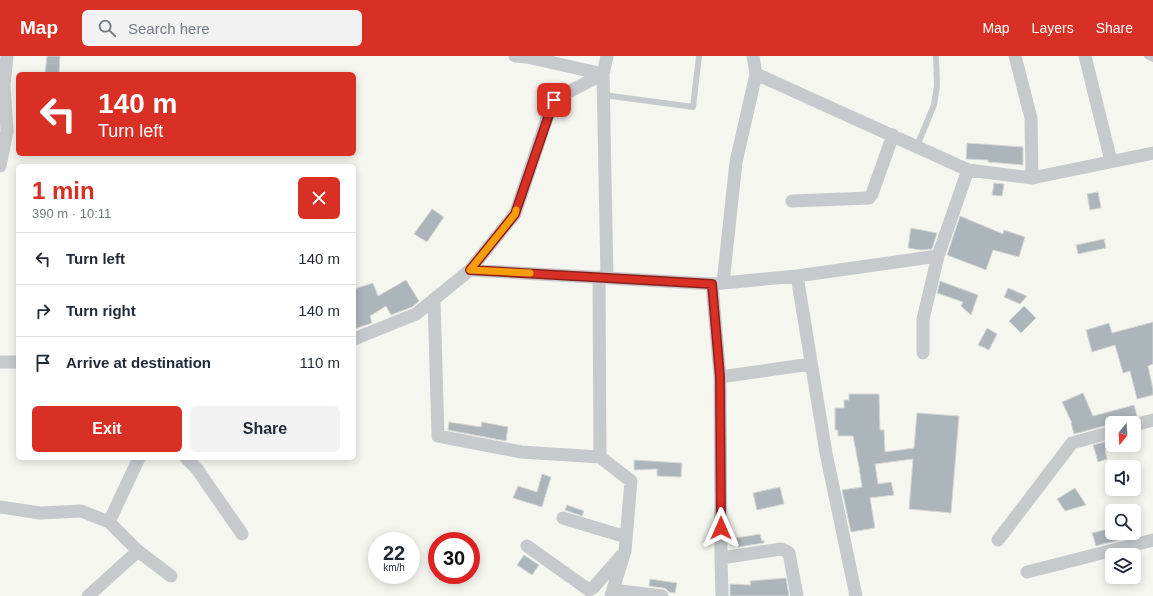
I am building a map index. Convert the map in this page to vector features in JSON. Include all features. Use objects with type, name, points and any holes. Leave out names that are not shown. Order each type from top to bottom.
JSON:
[{"type":"street","points":[[0,166],[7,131],[4,85],[7,56]]},
{"type":"street","points":[[515,56],[528,57],[603,74]]},
{"type":"street","points":[[600,457],[603,278],[603,74],[607,56]]},
{"type":"street","points":[[722,596],[718,284],[736,162],[756,74],[754,56]]},
{"type":"street","points":[[1015,56],[1031,118],[1032,178]]},
{"type":"street","points":[[1085,56],[1111,162]]},
{"type":"street","points":[[356,338],[416,314],[470,270],[515,214],[554,100],[603,74]]},
{"type":"street","points":[[756,74],[968,170],[1032,178],[1153,153]]},
{"type":"street","points":[[792,201],[869,198],[872,194],[893,135]]},
{"type":"street","points":[[923,353],[923,319],[938,256],[968,170]]},
{"type":"street","points":[[470,270],[718,284],[797,276],[938,256]]},
{"type":"street","points":[[797,276],[826,453],[856,596]]},
{"type":"street","points":[[434,299],[438,436],[521,452],[600,457],[631,481],[625,551],[612,593],[662,596]]},
{"type":"street","points":[[0,362],[16,362]]},
{"type":"street","points":[[720,377],[811,364]]},
{"type":"street","points":[[1141,424],[1153,420]]},
{"type":"street","points":[[998,540],[1072,443],[1105,434]]},
{"type":"street","points":[[109,522],[138,460]]},
{"type":"street","points":[[188,460],[197,469],[242,534]]},
{"type":"street","points":[[0,507],[40,513],[81,511],[109,522],[138,551],[172,576]]},
{"type":"street","points":[[563,518],[626,537]]},
{"type":"street","points":[[1027,572],[1153,540]]},
{"type":"street","points":[[527,546],[590,590],[625,551]]},
{"type":"street","points":[[721,558],[781,549],[786,551],[789,553],[797,596]]},
{"type":"street","points":[[88,596],[138,551]]},
{"type":"lane","points":[[604,95],[693,107],[699,56]]},
{"type":"lane","points":[[917,146],[934,105],[937,86],[936,56]]},
{"type":"lane","points":[[1147,56],[1153,59]]},
{"type":"building","points":[[47,56],[60,56],[59,72],[45,72]]},
{"type":"building","points":[[967,143],[1023,147],[1023,165],[988,162],[988,160],[966,159]]},
{"type":"building","points":[[994,183],[1004,184],[1002,196],[992,195]]},
{"type":"building","points":[[1098,192],[1101,208],[1090,210],[1087,194]]},
{"type":"building","points":[[432,209],[444,217],[427,242],[414,234]]},
{"type":"building","points":[[960,216],[1003,234],[1004,230],[1025,237],[1019,257],[993,250],[986,270],[947,255]]},
{"type":"building","points":[[911,228],[937,233],[932,249],[921,250],[908,248]]},
{"type":"building","points":[[1104,239],[1106,248],[1078,254],[1076,245]]},
{"type":"building","points":[[406,280],[419,301],[412,307],[391,315],[386,306],[370,316],[372,323],[356,328],[356,288],[373,283],[378,296]]},
{"type":"building","points":[[940,281],[978,295],[971,315],[961,306],[963,302],[937,293]]},
{"type":"building","points":[[1008,288],[1027,296],[1020,304],[1004,297]]},
{"type":"building","points":[[1024,306],[1036,318],[1021,333],[1009,321]]},
{"type":"building","points":[[1153,322],[1153,364],[1148,366],[1153,395],[1137,399],[1130,371],[1123,373],[1115,345],[1092,352],[1086,330],[1109,323],[1112,333]]},
{"type":"building","points":[[987,328],[997,334],[989,350],[978,345]]},
{"type":"building","points":[[1083,393],[1093,416],[1134,405],[1137,416],[1105,416],[1105,426],[1074,434],[1072,423],[1062,402]]},
{"type":"building","points":[[849,394],[879,394],[880,430],[884,430],[885,452],[914,448],[917,413],[959,416],[951,513],[909,509],[913,459],[875,464],[878,484],[891,482],[894,495],[870,498],[875,528],[851,532],[842,490],[862,487],[859,467],[853,436],[838,436],[838,430],[835,430],[835,408],[844,408],[844,400],[849,400]]},
{"type":"building","points":[[449,422],[481,427],[482,422],[508,427],[506,441],[448,430]]},
{"type":"building","points":[[1105,442],[1107,459],[1098,462],[1093,445]]},
{"type":"building","points":[[634,460],[682,463],[681,477],[657,476],[657,469],[634,470]]},
{"type":"building","points":[[542,474],[551,477],[542,507],[513,498],[518,486],[537,492]]},
{"type":"building","points":[[780,487],[784,504],[757,510],[753,493]]},
{"type":"building","points":[[1075,488],[1086,505],[1065,511],[1057,499]]},
{"type":"building","points":[[567,505],[584,511],[582,516],[565,510]]},
{"type":"building","points":[[1105,530],[1105,540],[1119,540],[1096,546],[1092,533]]},
{"type":"building","points":[[760,534],[762,541],[764,540],[764,543],[738,547],[736,538]]},
{"type":"building","points":[[524,555],[539,565],[532,575],[517,565]]},
{"type":"building","points":[[786,578],[789,596],[730,596],[730,584],[751,585],[750,581]]},
{"type":"building","points":[[650,579],[677,583],[675,593],[669,592],[663,588],[649,586]]},
{"type":"slow traffic","points":[[516,210],[515,214],[470,270],[530,273]]},
{"type":"route","points":[[554,100],[515,214],[470,270],[712,284],[720,377],[721,528]]}]
